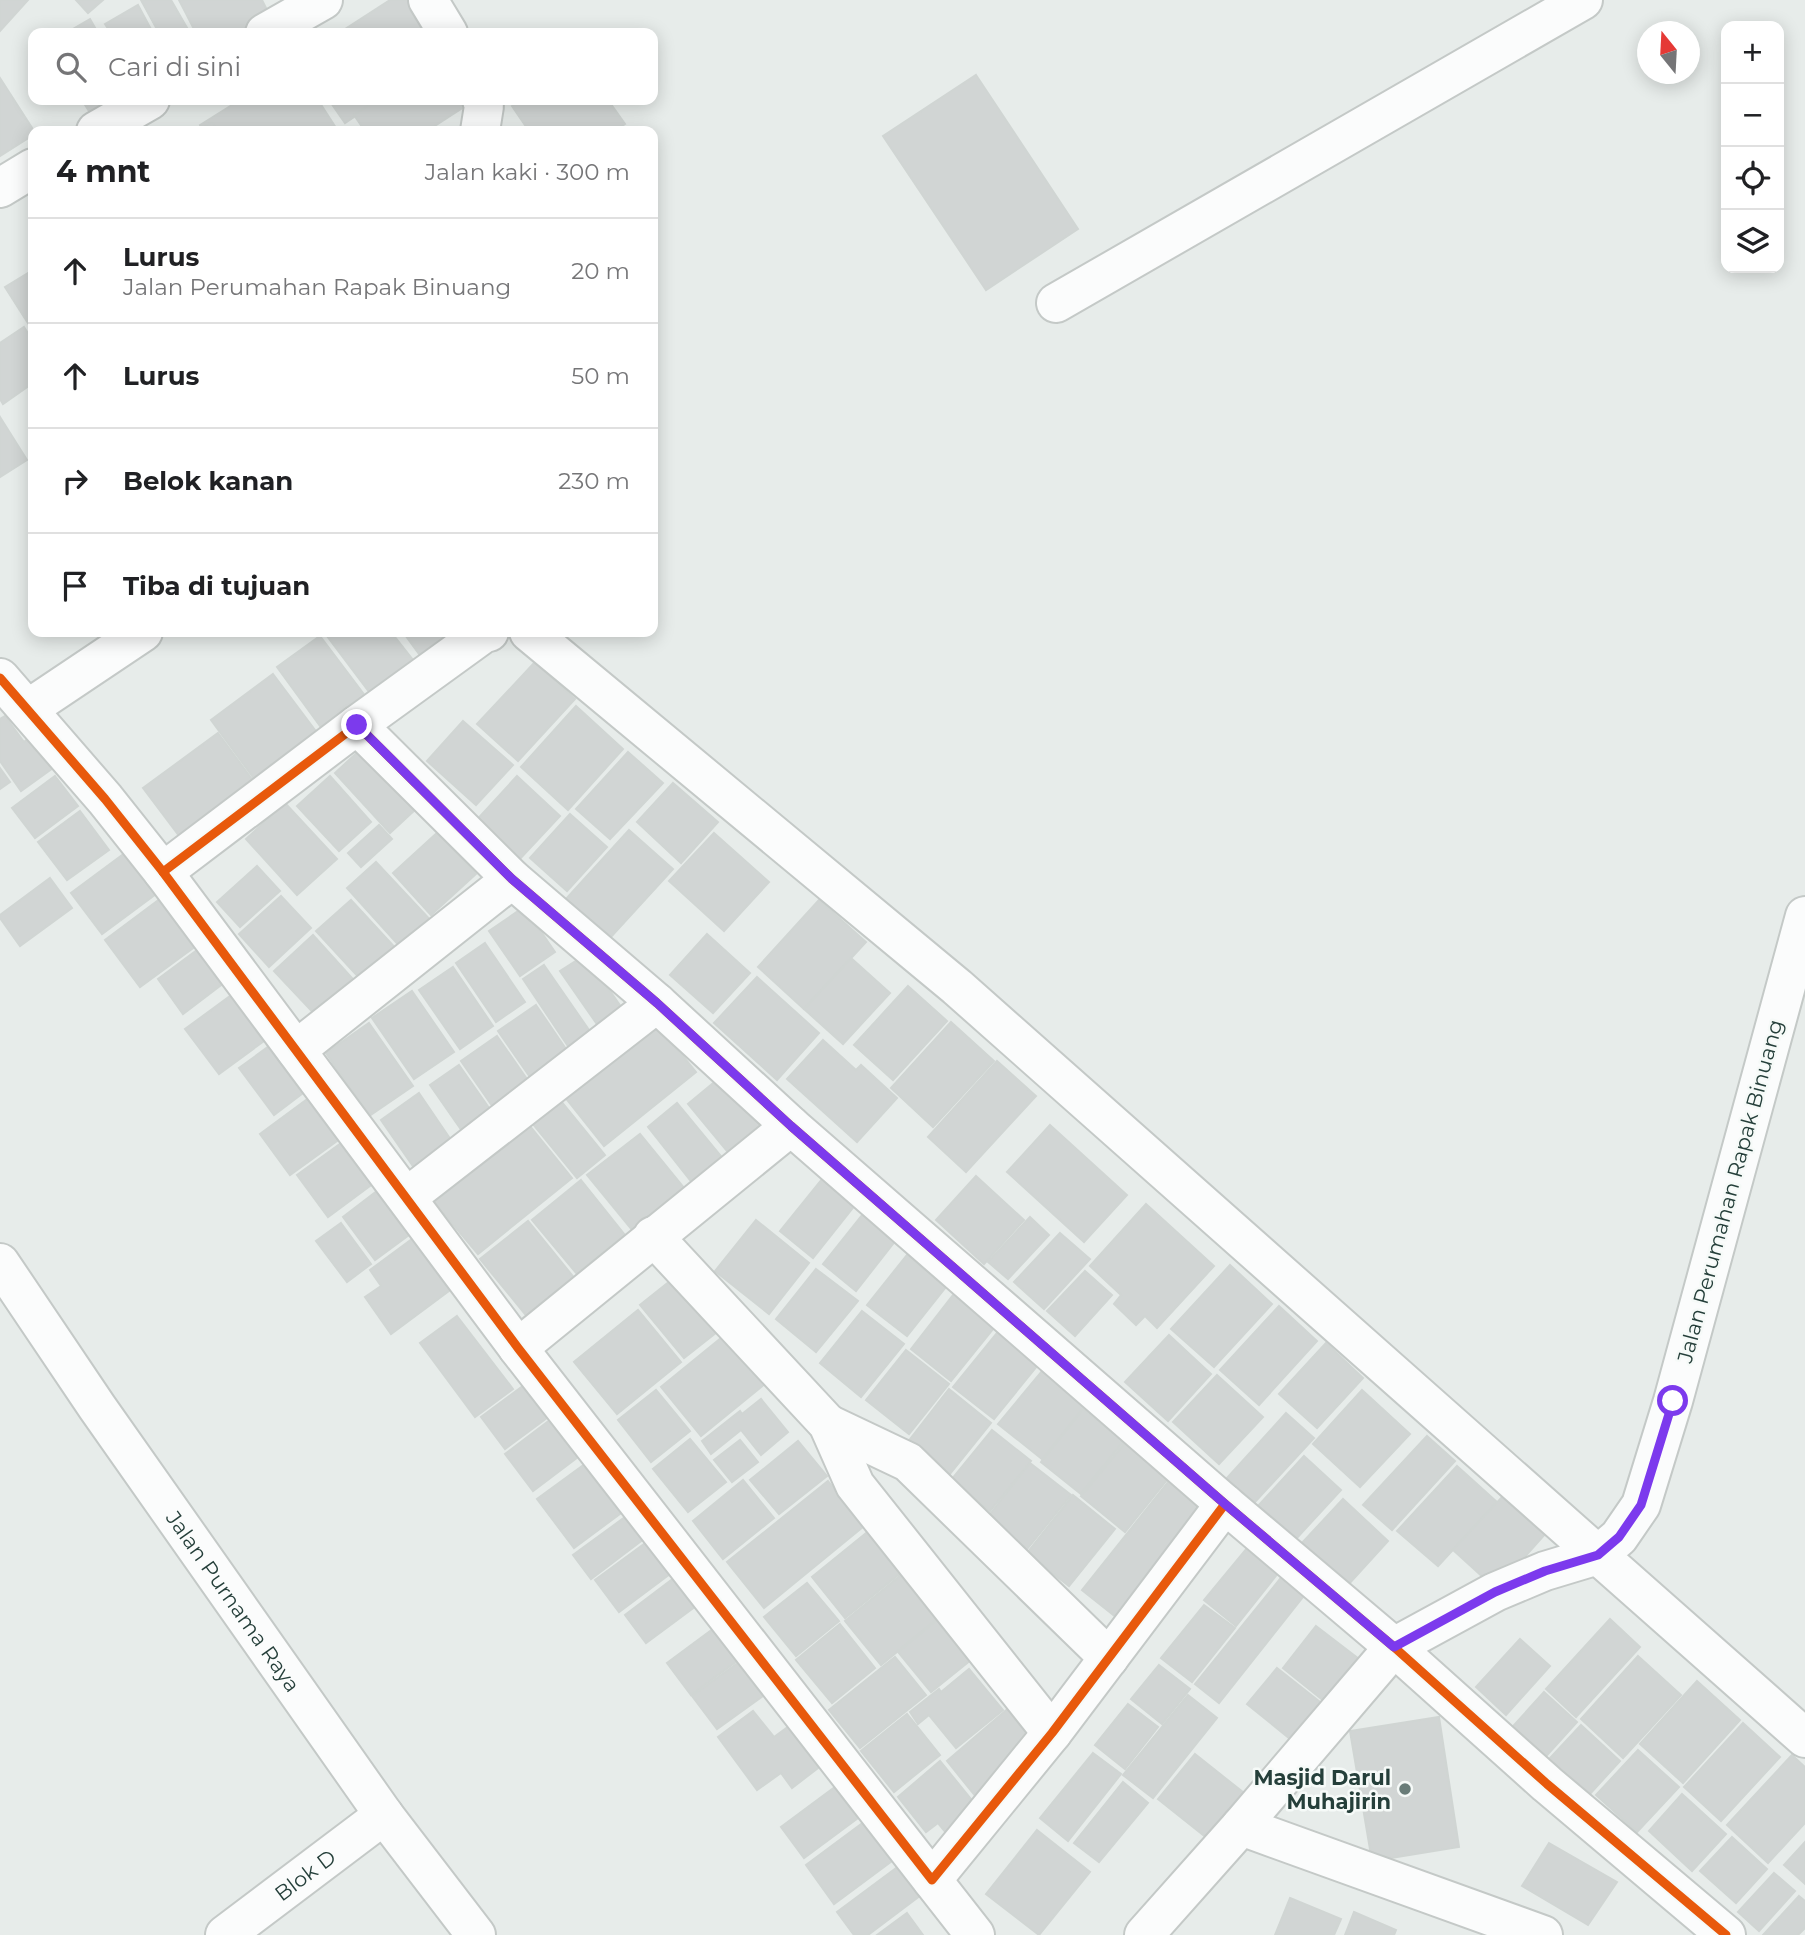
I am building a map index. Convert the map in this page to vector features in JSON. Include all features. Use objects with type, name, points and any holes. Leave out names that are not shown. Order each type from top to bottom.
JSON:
[{"type":"street","points":[[274,28],[323,0]]},
{"type":"street","points":[[428,0],[445,28]]},
{"type":"street","points":[[1056,303],[1583,0]]},
{"type":"street","points":[[105,126],[141,105]]},
{"type":"street","points":[[481,126],[483,105]]},
{"type":"street","points":[[0,188],[28,170]]},
{"type":"street","points":[[28,709],[135,637]]},
{"type":"street","points":[[163,873],[357,725],[478,637]]},
{"type":"street","points":[[535,637],[957,987],[1608,1546],[1805,1738]]},
{"type":"street","points":[[0,678],[105,799],[163,873],[518,1348],[975,1935]]},
{"type":"street","points":[[357,725],[512,879],[657,1003],[791,1126],[1225,1504],[1394,1647],[1547,1784],[1726,1935]]},
{"type":"street","points":[[296,1050],[512,879]]},
{"type":"street","name":"Jalan Perumahan Rapak Binuang","points":[[1608,1546],[1641,1505],[1673,1401],[1805,916]]},
{"type":"street","points":[[407,1197],[657,1003]]},
{"type":"street","points":[[518,1348],[791,1126]]},
{"type":"street","points":[[653,1237],[828,1424],[855,1485],[1052,1733]]},
{"type":"street","name":"Jalan Purnama Raya","points":[[5,1281],[384,1815],[476,1935]]},
{"type":"street","points":[[828,1424],[908,1462],[1108,1658]]},
{"type":"street","points":[[932,1880],[1052,1733],[1225,1504]]},
{"type":"street","points":[[1144,1935],[1394,1647],[1495,1592],[1608,1546]]},
{"type":"street","name":"Blok D","points":[[225,1935],[384,1815]]},
{"type":"street","points":[[1241,1826],[1543,1935]]},
{"type":"building","points":[[0,0],[28,0],[0,31]]},
{"type":"building","points":[[76,0],[103,0],[88,13]]},
{"type":"building","points":[[141,0],[171,0],[187,28],[156,28]]},
{"type":"building","points":[[179,0],[262,0],[274,24],[266,28],[193,28]]},
{"type":"building","points":[[390,0],[414,0],[434,28],[347,28]]},
{"type":"building","points":[[138,5],[150,28],[108,28],[105,24]]},
{"type":"building","points":[[90,19],[95,28],[75,28]]},
{"type":"building","points":[[976,75],[1078,229],[986,290],[883,136]]},
{"type":"building","points":[[0,78],[31,126],[28,126],[28,138],[0,156]]},
{"type":"building","points":[[85,105],[111,105],[92,116]]},
{"type":"building","points":[[232,105],[321,105],[335,126],[200,126]]},
{"type":"building","points":[[332,105],[372,105],[345,123]]},
{"type":"building","points":[[369,105],[467,105],[435,126],[362,126],[354,115]]},
{"type":"building","points":[[612,105],[625,124],[526,126],[512,106]]},
{"type":"building","points":[[28,273],[28,323],[5,287]]},
{"type":"building","points":[[24,327],[28,333],[28,386],[3,404],[0,399],[0,343]]},
{"type":"building","points":[[0,417],[27,460],[0,477]]},
{"type":"building","points":[[321,637],[366,697],[323,730],[277,667]]},
{"type":"building","points":[[328,637],[395,637],[417,665],[373,697]]},
{"type":"building","points":[[407,637],[450,637],[422,658]]},
{"type":"building","points":[[535,662],[575,699],[518,761],[477,724]]},
{"type":"building","points":[[273,674],[321,738],[258,784],[211,720]]},
{"type":"building","points":[[576,706],[623,749],[568,810],[521,767]]},
{"type":"building","points":[[5,716],[24,742],[30,737],[53,768],[21,791],[0,761],[0,719]]},
{"type":"building","points":[[463,721],[513,765],[476,805],[427,761]]},
{"type":"building","points":[[218,733],[257,786],[183,841],[143,788]]},
{"type":"building","points":[[361,749],[416,809],[390,833],[335,773]]},
{"type":"building","points":[[628,752],[663,783],[610,839],[576,809]]},
{"type":"building","points":[[0,768],[10,782],[0,789]]},
{"type":"building","points":[[55,776],[78,806],[35,838],[12,808]]},
{"type":"building","points":[[330,776],[371,822],[339,851],[297,806]]},
{"type":"building","points":[[517,776],[560,816],[516,863],[473,824]]},
{"type":"building","points":[[673,783],[718,822],[681,863],[637,822]]},
{"type":"building","points":[[285,803],[337,859],[297,895],[246,839]]},
{"type":"building","points":[[80,811],[109,850],[67,880],[38,842]]},
{"type":"building","points":[[570,814],[607,847],[567,891],[530,858]]},
{"type":"building","points":[[379,825],[392,839],[361,867],[348,853]]},
{"type":"building","points":[[629,830],[673,869],[609,939],[566,899]]},
{"type":"building","points":[[438,832],[476,874],[431,915],[393,873]]},
{"type":"building","points":[[714,833],[769,882],[724,931],[669,881]]},
{"type":"building","points":[[125,853],[156,894],[102,934],[71,893]]},
{"type":"building","points":[[376,862],[434,924],[404,951],[347,888]]},
{"type":"building","points":[[257,866],[280,891],[240,927],[217,902]]},
{"type":"building","points":[[50,878],[72,908],[20,946],[0,915]]},
{"type":"building","points":[[168,893],[204,940],[140,987],[105,940]]},
{"type":"building","points":[[281,896],[311,928],[269,967],[239,934]]},
{"type":"building","points":[[351,900],[399,952],[364,983],[316,931]]},
{"type":"building","points":[[819,900],[866,942],[804,1009],[758,967]]},
{"type":"building","points":[[524,907],[555,952],[520,976],[489,931]]},
{"type":"building","points":[[707,934],[750,973],[713,1013],[670,975]]},
{"type":"building","points":[[313,935],[360,987],[322,1022],[274,971]]},
{"type":"building","points":[[208,942],[233,976],[183,1014],[158,979]]},
{"type":"building","points":[[485,943],[525,1002],[496,1022],[456,963]]},
{"type":"building","points":[[585,955],[626,1014],[601,1030],[560,971]]},
{"type":"building","points":[[851,958],[890,993],[843,1044],[804,1009]]},
{"type":"building","points":[[544,965],[598,1043],[576,1058],[523,979]]},
{"type":"building","points":[[453,967],[493,1026],[460,1049],[419,990]]},
{"type":"building","points":[[757,977],[819,1033],[777,1080],[714,1023]]},
{"type":"building","points":[[908,986],[947,1021],[893,1080],[854,1045]]},
{"type":"building","points":[[241,988],[275,1033],[219,1074],[185,1029]]},
{"type":"building","points":[[412,991],[454,1052],[414,1079],[372,1018]]},
{"type":"building","points":[[536,1005],[570,1055],[532,1080],[498,1031]]},
{"type":"building","points":[[655,1022],[696,1072],[604,1146],[564,1096]]},
{"type":"building","points":[[951,1022],[994,1061],[933,1127],[891,1088]]},
{"type":"building","points":[[369,1023],[413,1086],[369,1116],[326,1053]]},
{"type":"building","points":[[497,1036],[529,1082],[493,1107],[461,1061]]},
{"type":"building","points":[[823,1040],[856,1070],[861,1065],[897,1098],[857,1142],[787,1079]]},
{"type":"building","points":[[272,1044],[307,1090],[274,1115],[239,1068]]},
{"type":"building","points":[[997,1061],[1036,1096],[966,1172],[928,1137]]},
{"type":"building","points":[[459,1065],[496,1118],[467,1138],[430,1085]]},
{"type":"building","points":[[723,1075],[767,1128],[732,1157],[688,1104]]},
{"type":"building","points":[[317,1092],[348,1133],[290,1175],[260,1134]]},
{"type":"building","points":[[419,1093],[453,1143],[415,1169],[381,1120]]},
{"type":"building","points":[[560,1100],[605,1155],[577,1178],[532,1123]]},
{"type":"building","points":[[677,1103],[725,1161],[694,1185],[648,1127]]},
{"type":"building","points":[[529,1125],[572,1178],[478,1254],[434,1202]]},
{"type":"building","points":[[1050,1125],[1127,1195],[1084,1242],[1007,1172]]},
{"type":"building","points":[[640,1134],[685,1189],[633,1231],[587,1175]]},
{"type":"building","points":[[351,1136],[382,1177],[328,1217],[297,1175]]},
{"type":"building","points":[[976,1176],[1024,1220],[984,1264],[936,1220]]},
{"type":"building","points":[[823,1178],[856,1204],[813,1258],[780,1231]]},
{"type":"building","points":[[581,1180],[625,1235],[577,1274],[532,1220]]},
{"type":"building","points":[[377,1191],[409,1235],[375,1260],[343,1217]]},
{"type":"building","points":[[1146,1204],[1214,1266],[1157,1328],[1145,1316],[1136,1325],[1114,1304],[1121,1295],[1090,1266]]},
{"type":"building","points":[[867,1209],[900,1235],[856,1291],[823,1264]]},
{"type":"building","points":[[1030,1217],[1049,1235],[1008,1279],[988,1262]]},
{"type":"building","points":[[756,1220],[809,1263],[769,1314],[715,1271]]},
{"type":"building","points":[[528,1221],[576,1280],[529,1319],[480,1259]]},
{"type":"building","points":[[341,1223],[371,1264],[347,1282],[316,1241]]},
{"type":"building","points":[[423,1231],[461,1282],[391,1334],[365,1297],[381,1286],[370,1270]]},
{"type":"building","points":[[1060,1233],[1090,1259],[1044,1309],[1014,1282]]},
{"type":"building","points":[[907,1255],[946,1287],[907,1336],[867,1305]]},
{"type":"building","points":[[1230,1265],[1272,1304],[1214,1367],[1171,1329]]},
{"type":"building","points":[[816,1269],[858,1301],[816,1352],[776,1319]]},
{"type":"building","points":[[1085,1271],[1112,1295],[1075,1336],[1047,1311]]},
{"type":"building","points":[[679,1274],[722,1328],[684,1358],[640,1305]]},
{"type":"building","points":[[957,1290],[998,1323],[951,1381],[911,1349]]},
{"type":"building","points":[[1279,1306],[1317,1341],[1259,1405],[1220,1370]]},
{"type":"building","points":[[638,1310],[681,1362],[617,1414],[574,1362]]},
{"type":"building","points":[[862,1311],[904,1344],[861,1397],[820,1363]]},
{"type":"building","points":[[457,1316],[513,1389],[475,1417],[420,1343]]},
{"type":"building","points":[[997,1333],[1038,1365],[994,1419],[953,1387]]},
{"type":"building","points":[[726,1334],[766,1383],[701,1436],[661,1387]]},
{"type":"building","points":[[1169,1335],[1211,1374],[1168,1421],[1125,1382]]},
{"type":"building","points":[[1326,1343],[1363,1378],[1317,1428],[1279,1394]]},
{"type":"building","points":[[906,1350],[949,1384],[909,1434],[866,1400]]},
{"type":"building","points":[[1043,1370],[1086,1404],[1042,1459],[998,1424]]},
{"type":"building","points":[[1217,1375],[1263,1417],[1219,1464],[1173,1422]]},
{"type":"building","points":[[535,1377],[559,1409],[505,1449],[481,1417]]},
{"type":"building","points":[[949,1389],[991,1423],[949,1475],[907,1443]]},
{"type":"building","points":[[656,1390],[690,1431],[651,1462],[618,1420]]},
{"type":"building","points":[[1362,1390],[1410,1434],[1360,1487],[1313,1444]]},
{"type":"building","points":[[761,1399],[788,1432],[761,1455],[741,1430],[711,1454],[702,1441],[740,1411],[742,1414]]},
{"type":"building","points":[[1083,1409],[1124,1441],[1081,1494],[1041,1462]]},
{"type":"building","points":[[1286,1413],[1314,1438],[1254,1503],[1227,1478]]},
{"type":"building","points":[[550,1420],[578,1457],[533,1491],[505,1454]]},
{"type":"building","points":[[992,1430],[1031,1461],[990,1511],[951,1480]]},
{"type":"building","points":[[1427,1436],[1455,1461],[1392,1530],[1363,1505]]},
{"type":"building","points":[[690,1439],[726,1482],[688,1512],[653,1469]]},
{"type":"building","points":[[740,1440],[758,1462],[732,1482],[714,1460]]},
{"type":"building","points":[[1127,1440],[1171,1475],[1125,1532],[1081,1496]]},
{"type":"building","points":[[798,1441],[827,1476],[779,1514],[750,1480]]},
{"type":"building","points":[[596,1456],[632,1505],[574,1548],[537,1499]]},
{"type":"building","points":[[1304,1456],[1341,1490],[1295,1540],[1258,1506]]},
{"type":"building","points":[[1030,1463],[1071,1495],[1027,1549],[987,1518]]},
{"type":"building","points":[[1457,1466],[1497,1502],[1438,1566],[1397,1531]]},
{"type":"building","points":[[743,1480],[774,1518],[723,1559],[693,1521]]},
{"type":"building","points":[[828,1481],[864,1526],[764,1608],[727,1562]]},
{"type":"building","points":[[1169,1481],[1213,1516],[1126,1625],[1082,1590]]},
{"type":"building","points":[[1073,1495],[1115,1529],[1069,1586],[1027,1553]]},
{"type":"building","points":[[1504,1495],[1546,1533],[1496,1589],[1453,1550]]},
{"type":"building","points":[[1343,1499],[1388,1541],[1347,1586],[1301,1544]]},
{"type":"building","points":[[636,1509],[653,1532],[591,1579],[573,1555]]},
{"type":"building","points":[[870,1530],[903,1571],[845,1618],[812,1577]]},
{"type":"building","points":[[655,1536],[678,1568],[619,1612],[595,1580]]},
{"type":"building","points":[[1248,1547],[1279,1572],[1236,1626],[1204,1600]]},
{"type":"building","points":[[906,1571],[942,1615],[881,1665],[845,1621]]},
{"type":"building","points":[[1284,1574],[1307,1592],[1219,1703],[1195,1684]]},
{"type":"building","points":[[678,1575],[700,1603],[646,1643],[625,1615]]},
{"type":"building","points":[[807,1583],[839,1621],[796,1656],[764,1617]]},
{"type":"building","points":[[1204,1605],[1235,1628],[1192,1682],[1161,1658]]},
{"type":"building","points":[[939,1618],[972,1659],[931,1692],[898,1652]]},
{"type":"building","points":[[1610,1619],[1640,1647],[1576,1717],[1546,1689]]},
{"type":"building","points":[[840,1624],[875,1668],[832,1703],[796,1660]]},
{"type":"building","points":[[1316,1626],[1368,1666],[1334,1709],[1283,1668]]},
{"type":"building","points":[[713,1629],[737,1661],[691,1695],[667,1663]]},
{"type":"building","points":[[1520,1639],[1550,1666],[1506,1715],[1476,1687]]},
{"type":"building","points":[[1638,1656],[1681,1695],[1623,1758],[1581,1719]]},
{"type":"building","points":[[895,1657],[926,1695],[860,1748],[829,1710]]},
{"type":"building","points":[[742,1660],[767,1693],[717,1729],[692,1696]]},
{"type":"building","points":[[1159,1665],[1190,1689],[1162,1724],[1131,1699]]},
{"type":"building","points":[[1277,1668],[1330,1710],[1300,1747],[1247,1704]]},
{"type":"building","points":[[969,1669],[1003,1710],[956,1748],[929,1715],[918,1724],[910,1712]]},
{"type":"building","points":[[1697,1681],[1740,1720],[1683,1783],[1640,1744]]},
{"type":"building","points":[[1544,1692],[1577,1722],[1539,1764],[1506,1734]]},
{"type":"building","points":[[1188,1695],[1217,1718],[1153,1798],[1123,1775]]},
{"type":"building","points":[[1128,1704],[1158,1727],[1125,1769],[1095,1745]]},
{"type":"building","points":[[1010,1707],[1040,1743],[985,1808],[947,1761]]},
{"type":"building","points":[[753,1711],[774,1737],[792,1724],[822,1765],[792,1788],[781,1773],[757,1790],[718,1737]]},
{"type":"building","points":[[907,1714],[940,1755],[894,1792],[861,1751]]},
{"type":"building","name":"Masjid Darul Muhajirin","points":[[1439,1717],[1459,1847],[1372,1861],[1350,1731]]},
{"type":"building","points":[[1743,1723],[1780,1757],[1721,1821],[1684,1787]]},
{"type":"building","points":[[1581,1725],[1620,1761],[1578,1807],[1538,1771]]},
{"type":"building","points":[[1638,1750],[1679,1787],[1637,1832],[1596,1795]]},
{"type":"building","points":[[1093,1753],[1121,1774],[1068,1841],[1040,1818]]},
{"type":"building","points":[[1195,1754],[1244,1793],[1207,1838],[1158,1799]]},
{"type":"building","points":[[1792,1755],[1805,1767],[1805,1823],[1768,1863],[1727,1825]]},
{"type":"building","points":[[940,1761],[984,1815],[952,1840],[938,1823],[926,1832],[898,1797]]},
{"type":"building","points":[[1123,1782],[1148,1803],[1099,1862],[1074,1843]]},
{"type":"building","points":[[835,1787],[858,1818],[804,1858],[781,1827]]},
{"type":"building","points":[[1682,1794],[1726,1834],[1692,1871],[1649,1831]]},
{"type":"building","points":[[864,1822],[892,1861],[834,1904],[806,1865]]},
{"type":"building","points":[[1037,1830],[1090,1872],[1039,1935],[986,1894]]},
{"type":"building","points":[[1732,1837],[1767,1869],[1736,1903],[1700,1871]]},
{"type":"building","points":[[1805,1842],[1805,1884],[1784,1865]]},
{"type":"building","points":[[1549,1843],[1617,1882],[1588,1925],[1522,1886]]},
{"type":"building","points":[[899,1866],[921,1895],[868,1935],[854,1935],[837,1912]]},
{"type":"building","points":[[1774,1873],[1795,1891],[1759,1931],[1738,1912]]},
{"type":"building","points":[[1799,1896],[1805,1901],[1805,1928],[1798,1935],[1763,1935]]},
{"type":"building","points":[[1290,1898],[1341,1919],[1334,1935],[1275,1935]]},
{"type":"building","points":[[1354,1912],[1396,1930],[1394,1935],[1345,1935]]},
{"type":"building","points":[[907,1913],[923,1935],[877,1935]]},
{"type":"cycle path","points":[[0,678],[105,799],[163,872],[357,725],[512,879],[657,1003],[791,1126],[1225,1504],[1394,1647],[1547,1784],[1726,1935]]},
{"type":"cycle path","points":[[163,872],[518,1348],[932,1880],[1052,1733],[1225,1504]]},
{"type":"place","name":"Masjid Darul Muhajirin","points":[[1405,1789]]},
{"type":"route","points":[[357,725],[512,879],[657,1003],[791,1126],[1225,1504],[1394,1647],[1495,1592],[1545,1571],[1598,1555],[1619,1537],[1641,1505],[1673,1401]]}]
